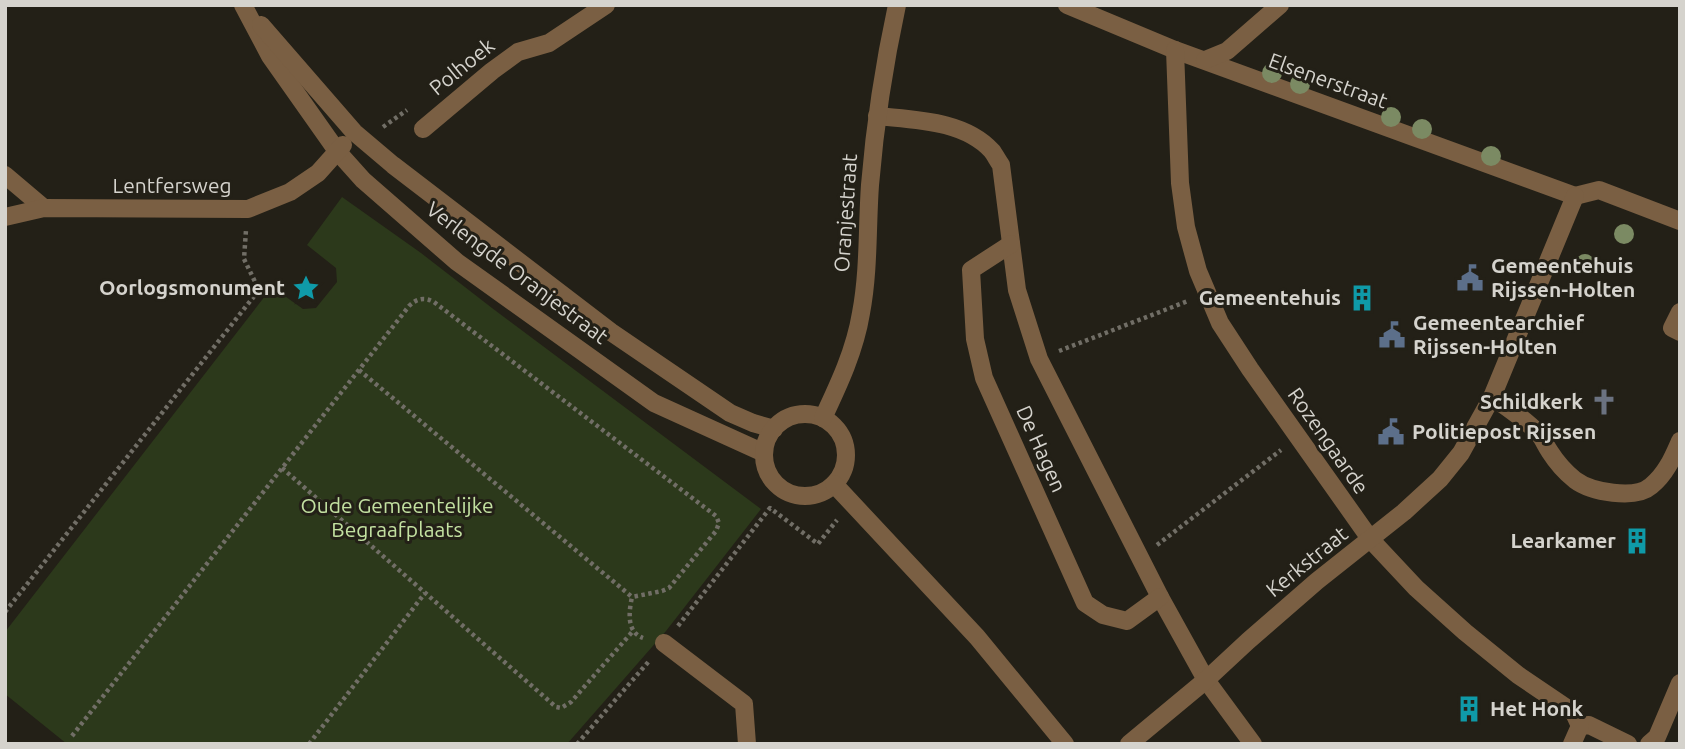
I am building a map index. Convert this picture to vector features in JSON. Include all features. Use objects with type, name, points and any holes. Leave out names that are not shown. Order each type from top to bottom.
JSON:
[{"type":"street","name":"Verlengde Oranjestraat","points":[[244,5],[354,132],[393,165],[611,332],[730,413],[774,429]]},
{"type":"street","name":"Verlengde Oranjestraat","points":[[244,5],[270,56],[337,151],[363,180],[457,262],[654,403],[764,453]]},
{"type":"street","name":"Polhoek","points":[[423,129],[518,52],[549,43],[606,5]]},
{"type":"street","name":"Oranjestraat","points":[[823,418],[850,356],[862,313],[877,116],[897,5]]},
{"type":"street","name":"Elsenerstraat","points":[[1068,5],[1175,50],[1575,196]]},
{"type":"street","points":[[1205,60],[1227,51],[1280,5]]},
{"type":"street","name":"Rozengaarde","points":[[1175,50],[1181,194],[1191,251],[1206,294],[1242,358],[1371,540],[1416,588],[1518,675],[1574,713],[1580,726],[1589,725],[1628,744]]},
{"type":"street","name":"De Hagen","points":[[877,116],[947,125],[991,150],[1001,165],[1019,302],[1039,359],[1160,597],[1206,680],[1252,744]]},
{"type":"street","name":"Lentfersweg","points":[[5,217],[44,208],[248,209],[290,192],[318,173],[354,132]]},
{"type":"street","points":[[5,175],[44,208]]},
{"type":"street","points":[[1575,196],[1599,190],[1680,221]]},
{"type":"street","name":"Kerkstraat","points":[[1129,744],[1317,581],[1414,504],[1440,479],[1461,453],[1492,397],[1575,196]]},
{"type":"street","name":"De Hagen","points":[[1011,244],[971,270],[975,339],[984,378],[1086,603],[1103,615],[1127,621],[1160,597]]},
{"type":"street","points":[[1680,312],[1672,328],[1680,332]]},
{"type":"street","points":[[1492,397],[1540,435],[1560,467],[1577,482],[1591,488],[1627,494],[1650,487],[1670,464],[1680,441]]},
{"type":"street","points":[[812,415],[823,418],[838,430],[846,448],[841,476],[820,493],[804,496],[788,493],[775,483],[766,469],[764,453],[767,440],[781,422],[791,417],[812,415]]},
{"type":"street","points":[[834,484],[977,637],[1065,744]]},
{"type":"street","points":[[664,643],[744,704],[747,744]]},
{"type":"street","points":[[1649,744],[1657,737],[1680,683]]},
{"type":"street","points":[[1573,744],[1580,726]]},
{"type":"path","points":[[354,132],[383,127],[407,110],[423,129]]},
{"type":"path","points":[[5,612],[259,290],[244,259],[248,209]]},
{"type":"path","points":[[1039,359],[1206,294]]},
{"type":"path","points":[[72,736],[359,370],[413,302],[429,299],[714,513],[719,523],[716,531],[674,584],[662,592],[632,597],[359,370]]},
{"type":"path","points":[[1140,558],[1298,437]]},
{"type":"path","points":[[282,468],[556,707],[561,708],[571,702],[633,631]]},
{"type":"path","points":[[577,744],[664,643],[770,508],[818,544],[852,503]]},
{"type":"path","points":[[309,744],[425,593]]},
{"type":"path","points":[[632,597],[629,615],[633,631],[642,638],[664,643]]},
{"type":"green space","name":"Oude Gemeentelijke Begraafplaats","points":[[342,197],[421,253],[761,509],[666,631],[567,744],[67,744],[5,694],[5,632],[272,287],[303,309],[316,308],[337,282],[336,268],[307,245]]},
{"type":"place","name":"Gemeentehuis Rijssen-Holten","points":[[1470,278]]},
{"type":"place","name":"Oorlogsmonument","points":[[306,288]]},
{"type":"place","name":"Gemeentehuis","points":[[1362,298]]},
{"type":"place","name":"Gemeentearchief Rijssen-Holten","points":[[1392,335]]},
{"type":"place","name":"Schildkerk","points":[[1604,402]]},
{"type":"place","name":"Politiepost Rijssen","points":[[1391,432]]},
{"type":"place","name":"Learkamer","points":[[1637,541]]},
{"type":"place","name":"Het Honk","points":[[1469,709]]}]
